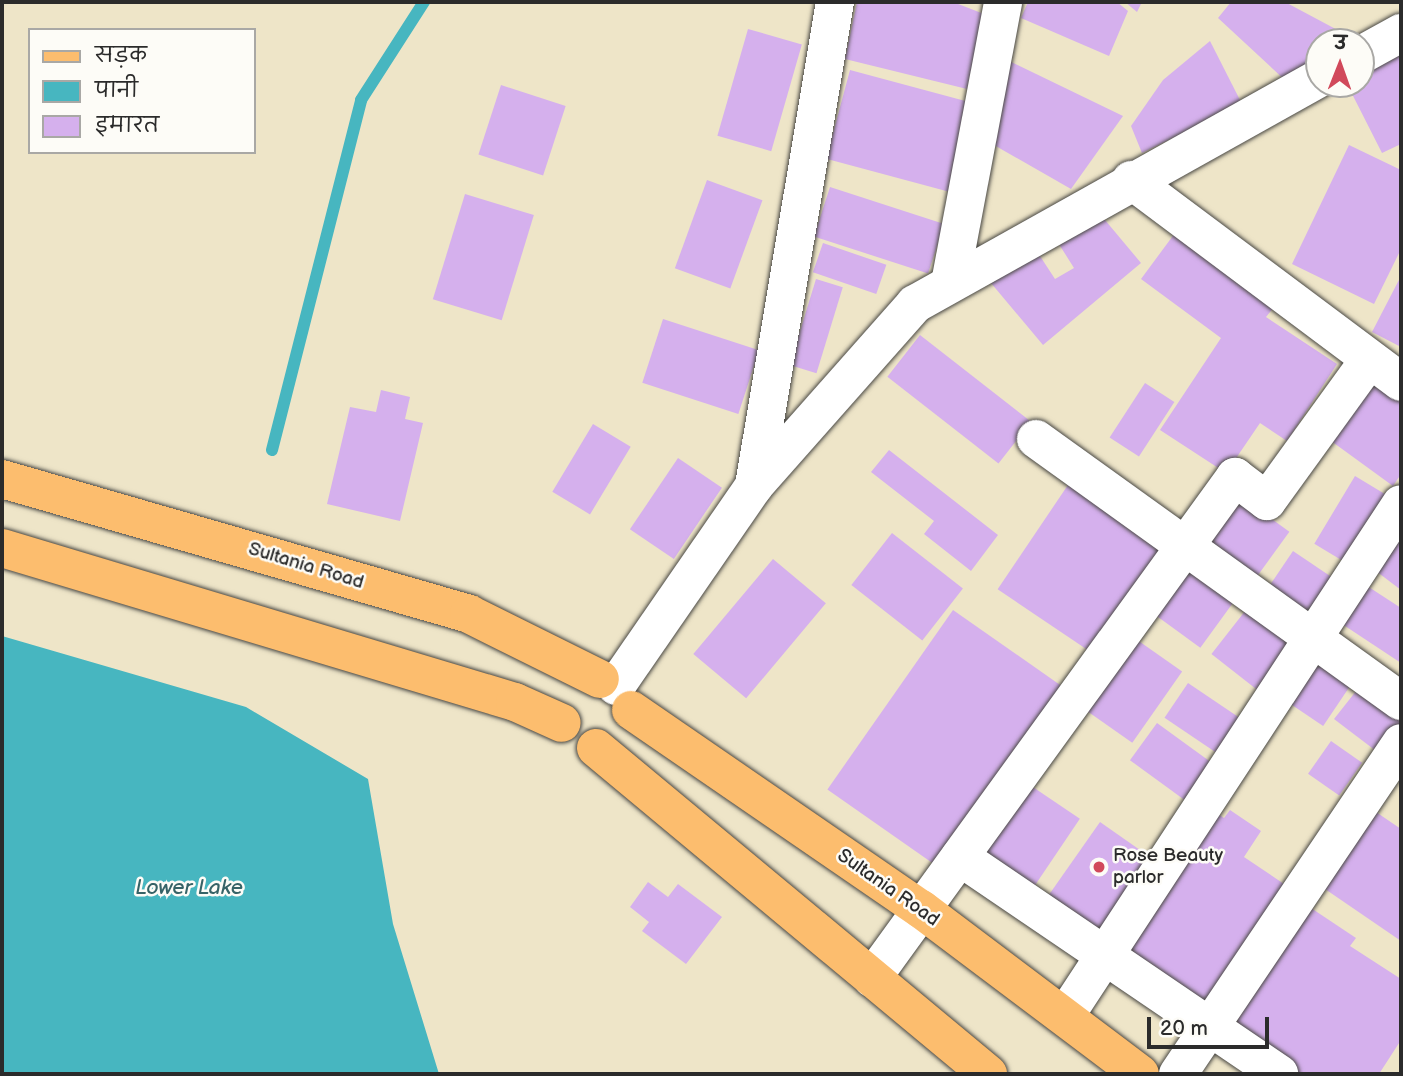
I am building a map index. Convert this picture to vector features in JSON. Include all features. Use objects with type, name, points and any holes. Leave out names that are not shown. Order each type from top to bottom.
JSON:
[{"type":"main road","name":"Sultania Road","points":[[2,480],[469,614],[615,691],[921,909],[1140,1074]]},
{"type":"main road","points":[[2,548],[515,702],[562,723],[574,741],[596,748],[988,1074]]},
{"type":"main road","points":[[562,723],[569,691],[615,691],[617,741],[596,748]]},
{"type":"street","points":[[754,485],[835,2]]},
{"type":"street","points":[[951,278],[1003,2]]},
{"type":"street","points":[[1375,47],[1401,33]]},
{"type":"street","points":[[615,691],[754,485],[915,304],[951,278],[1305,86]]},
{"type":"street","points":[[1132,180],[1401,382]]},
{"type":"street","points":[[872,978],[1235,477],[1268,500],[1370,360]]},
{"type":"street","points":[[1036,439],[1401,701]]},
{"type":"street","points":[[1065,1016],[1401,504]]},
{"type":"street","points":[[1178,1074],[1206,1025],[1401,743]]},
{"type":"street","points":[[960,856],[1279,1074]]},
{"type":"water","name":"Lower Lake","points":[[2,636],[246,707],[368,779],[393,924],[439,1074],[2,1074]]},
{"type":"building","points":[[857,2],[953,2],[984,14],[967,89],[845,59]]},
{"type":"building","points":[[1028,2],[1117,2],[1128,11],[1109,56],[1021,18]]},
{"type":"building","points":[[1125,2],[1142,2],[1137,12]]},
{"type":"building","points":[[1231,2],[1285,2],[1334,28],[1305,28],[1305,72],[1287,82],[1218,18]]},
{"type":"building","points":[[748,29],[802,44],[771,151],[717,136]]},
{"type":"building","points":[[1210,41],[1242,104],[1142,153],[1131,126],[1163,80]]},
{"type":"building","points":[[1401,48],[1401,144],[1382,153],[1354,98],[1375,98],[1375,61]]},
{"type":"building","points":[[1003,58],[1123,116],[1071,189],[987,141]]},
{"type":"building","points":[[850,70],[976,104],[952,193],[826,159]]},
{"type":"building","points":[[501,85],[566,106],[543,175],[478,154]]},
{"type":"building","points":[[1349,145],[1401,170],[1401,249],[1374,304],[1292,264]]},
{"type":"building","points":[[707,180],[762,200],[730,289],[675,268]]},
{"type":"building","points":[[830,187],[944,224],[928,274],[814,236]]},
{"type":"building","points":[[465,194],[534,215],[502,320],[433,299]]},
{"type":"building","points":[[1100,214],[1141,263],[1043,345],[991,283],[1038,253],[1055,279],[1074,268],[1057,241]]},
{"type":"building","points":[[1175,233],[1274,307],[1266,317],[1337,364],[1287,441],[1260,423],[1226,473],[1160,430],[1221,338],[1141,279]]},
{"type":"building","points":[[823,243],[886,265],[876,294],[813,272]]},
{"type":"building","points":[[1401,276],[1401,347],[1372,332]]},
{"type":"building","points":[[816,279],[843,287],[816,373],[790,365]]},
{"type":"building","points":[[663,319],[759,350],[738,414],[642,383]]},
{"type":"building","points":[[920,335],[1031,422],[998,464],[887,377]]},
{"type":"building","points":[[1370,380],[1401,402],[1401,474],[1393,486],[1327,438]]},
{"type":"building","points":[[1145,383],[1174,402],[1139,457],[1110,438]]},
{"type":"building","points":[[381,390],[410,397],[405,419],[423,423],[400,521],[327,504],[350,407],[376,412]]},
{"type":"building","points":[[593,424],[631,447],[590,514],[552,492]]},
{"type":"building","points":[[889,450],[998,535],[971,571],[924,534],[934,521],[871,472]]},
{"type":"building","points":[[678,458],[722,488],[674,559],[630,529]]},
{"type":"building","points":[[1355,476],[1394,499],[1353,567],[1314,544]]},
{"type":"building","points":[[1072,479],[1167,543],[1092,653],[998,589]]},
{"type":"building","points":[[1236,493],[1289,532],[1251,584],[1198,546]]},
{"type":"building","points":[[1401,530],[1401,590],[1372,568]]},
{"type":"building","points":[[892,533],[963,588],[922,640],[851,585]]},
{"type":"building","points":[[1293,551],[1342,584],[1316,622],[1267,589]]},
{"type":"building","points":[[773,559],[826,603],[746,698],[693,654]]},
{"type":"building","points":[[1183,561],[1236,599],[1200,648],[1148,610]]},
{"type":"building","points":[[1361,582],[1401,608],[1401,663],[1336,620]]},
{"type":"building","points":[[1249,606],[1301,647],[1263,695],[1211,654]]},
{"type":"building","points":[[953,610],[1062,686],[936,866],[827,789]]},
{"type":"building","points":[[1133,637],[1182,671],[1132,743],[1083,708]]},
{"type":"building","points":[[1323,651],[1358,674],[1323,726],[1288,702]]},
{"type":"building","points":[[1364,681],[1401,709],[1401,726],[1380,754],[1334,719]]},
{"type":"building","points":[[1188,683],[1240,718],[1217,753],[1165,718]]},
{"type":"building","points":[[1157,723],[1218,768],[1191,805],[1130,760]]},
{"type":"building","points":[[1331,741],[1362,763],[1339,796],[1308,774]]},
{"type":"building","points":[[1021,779],[1080,819],[1032,889],[973,849]]},
{"type":"building","points":[[1209,808],[1224,818],[1230,810],[1261,831],[1244,857],[1290,888],[1207,1010],[1114,947]]},
{"type":"building","points":[[1376,812],[1401,829],[1401,941],[1325,889]]},
{"type":"building","points":[[1100,822],[1158,863],[1105,938],[1047,897]]},
{"type":"building","points":[[648,882],[668,897],[678,884],[722,917],[686,964],[642,931],[649,922],[630,907]]},
{"type":"building","points":[[1311,908],[1356,938],[1350,946],[1401,979],[1401,1040],[1379,1074],[1283,1074],[1226,1037]]},
{"type":"waterway","points":[[272,450],[361,100],[424,2]]},
{"type":"place","name":"Rose Beauty parlor","points":[[1099,867]]}]
